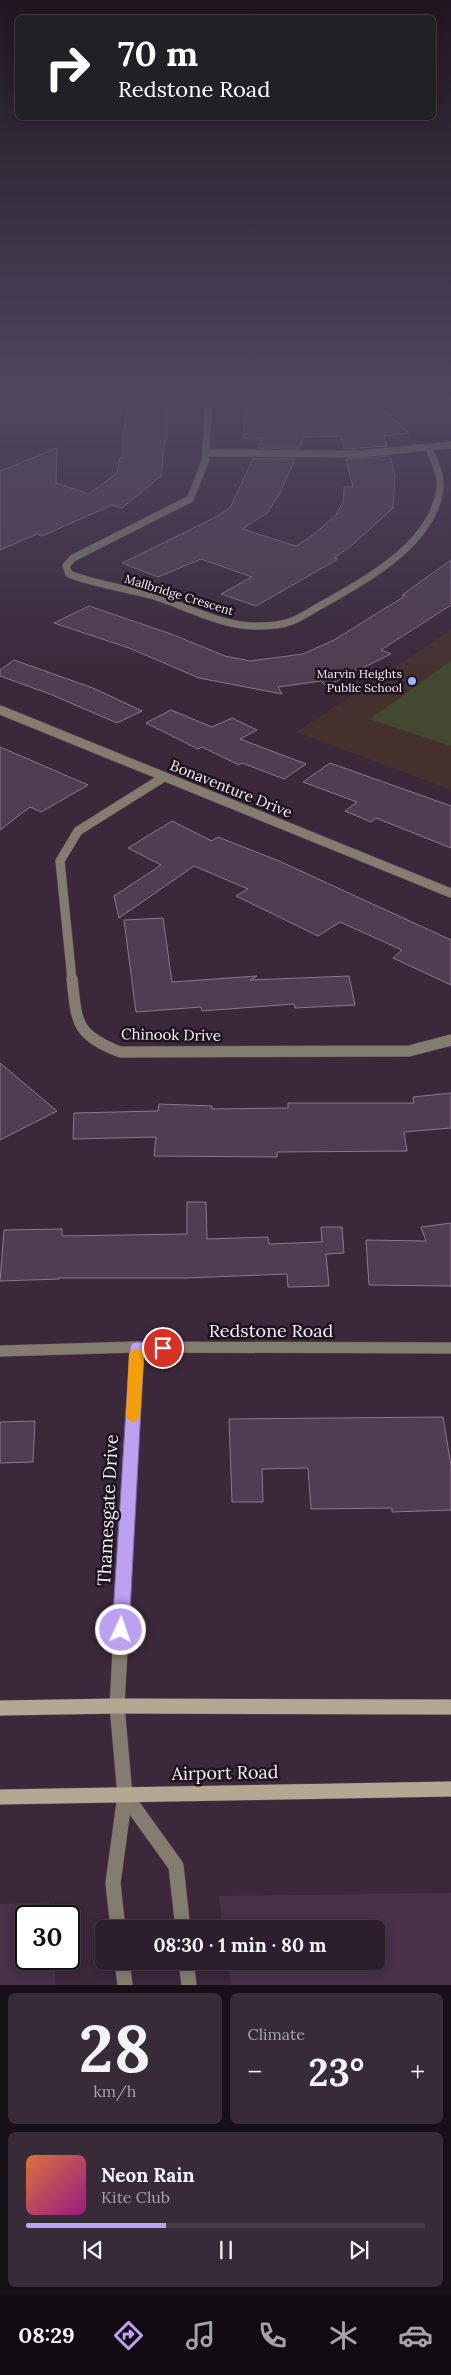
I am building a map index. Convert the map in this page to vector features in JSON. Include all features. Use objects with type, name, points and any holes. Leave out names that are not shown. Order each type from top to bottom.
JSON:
[{"type":"main road","points":[[0,1708],[451,1706]]},
{"type":"main road","name":"Airport Road","points":[[0,1797],[451,1789]]},
{"type":"street","name":"Mallbridge Crescent","points":[[195,490],[190,498],[73,558],[66,566],[69,574],[82,579],[152,596],[236,625],[255,628],[284,624],[293,621],[386,565],[413,542],[434,508],[440,490]]},
{"type":"street","name":"Bonaventure Drive","points":[[0,710],[451,894]]},
{"type":"street","name":"Chinook Drive","points":[[164,777],[78,831],[60,861],[76,1018],[84,1033],[103,1045],[120,1052],[409,1050],[451,1040]]},
{"type":"street","name":"Redstone Road","points":[[0,1351],[137,1347],[451,1348]]},
{"type":"street","name":"Thamesgate Drive","points":[[117,1920],[113,1883],[125,1795],[117,1706],[137,1347]]},
{"type":"street","points":[[125,1795],[176,1866],[182,1920]]},
{"type":"street","points":[[123,1970],[124,1985]]},
{"type":"street","points":[[187,1970],[189,1985]]},
{"type":"shaded area","name":"Marvin Heights Public School","points":[[451,630],[451,790],[296,732]]},
{"type":"shaded area","points":[[451,1893],[451,1985],[231,1985],[229,1970],[385,1970],[385,1920],[222,1920],[219,1896]]},
{"type":"shaded area","points":[[49,1902],[49,1905],[15,1905],[15,1970],[55,1970],[56,1985],[0,1985],[0,1904]]},
{"type":"green space","points":[[451,661],[451,746],[370,719],[448,663]]},
{"type":"building","points":[[0,490],[76,490],[89,494],[95,490],[144,490],[122,508],[112,505],[42,536],[37,534],[0,550]]},
{"type":"building","points":[[239,490],[281,490],[267,513],[242,529],[296,546],[313,535],[336,515],[343,502],[344,490],[394,490],[393,508],[351,546],[334,558],[338,559],[256,606],[221,594],[252,577],[201,559],[158,577],[122,563],[212,519],[230,508]]},
{"type":"building","points":[[451,560],[451,605],[381,650],[391,654],[326,686],[321,681],[278,687],[282,694],[199,678],[129,648],[54,623],[89,606],[171,634],[225,656],[250,661],[303,654],[334,640],[405,596],[402,595]]},
{"type":"building","points":[[14,660],[93,688],[142,711],[117,723],[50,694],[0,676],[0,670]]},
{"type":"building","points":[[171,710],[212,727],[232,718],[257,730],[240,739],[306,764],[284,779],[242,763],[239,765],[202,747],[198,749],[146,723]]},
{"type":"building","points":[[0,747],[88,785],[41,812],[30,807],[0,830]]},
{"type":"building","points":[[330,763],[451,806],[451,848],[376,818],[371,822],[345,811],[357,802],[303,782]]},
{"type":"building","points":[[172,821],[212,841],[218,837],[279,861],[451,940],[451,985],[393,958],[402,950],[340,922],[318,936],[236,896],[248,889],[194,866],[119,918],[114,896],[161,865],[128,848]]},
{"type":"building","points":[[163,918],[172,982],[257,976],[250,980],[349,976],[355,1005],[295,1008],[294,1004],[202,1011],[201,1007],[136,1012],[124,920]]},
{"type":"building","points":[[0,1063],[57,1111],[0,1140]]},
{"type":"building","points":[[451,1093],[451,1128],[404,1132],[407,1151],[277,1152],[277,1157],[154,1156],[156,1137],[73,1139],[74,1113],[158,1111],[159,1104],[212,1106],[212,1109],[288,1108],[288,1103],[414,1103],[413,1097]]},
{"type":"building","points":[[187,1202],[206,1202],[207,1239],[268,1237],[269,1244],[322,1242],[321,1227],[342,1227],[344,1253],[326,1254],[329,1286],[288,1287],[287,1274],[186,1278],[59,1278],[0,1281],[4,1230],[62,1229],[62,1236],[187,1234]]},
{"type":"building","points":[[451,1223],[451,1286],[369,1285],[366,1240],[426,1241],[421,1227]]},
{"type":"building","points":[[443,1417],[451,1466],[451,1510],[392,1512],[392,1508],[311,1509],[308,1468],[262,1469],[263,1502],[232,1502],[229,1419]]},
{"type":"building","points":[[35,1421],[33,1462],[0,1463],[0,1422]]},
{"type":"slow traffic","points":[[133,1416],[136,1354]]},
{"type":"place","name":"Marvin Heights Public School","points":[[412,681]]},
{"type":"route","points":[[121,1630],[137,1347],[163,1348]]}]
